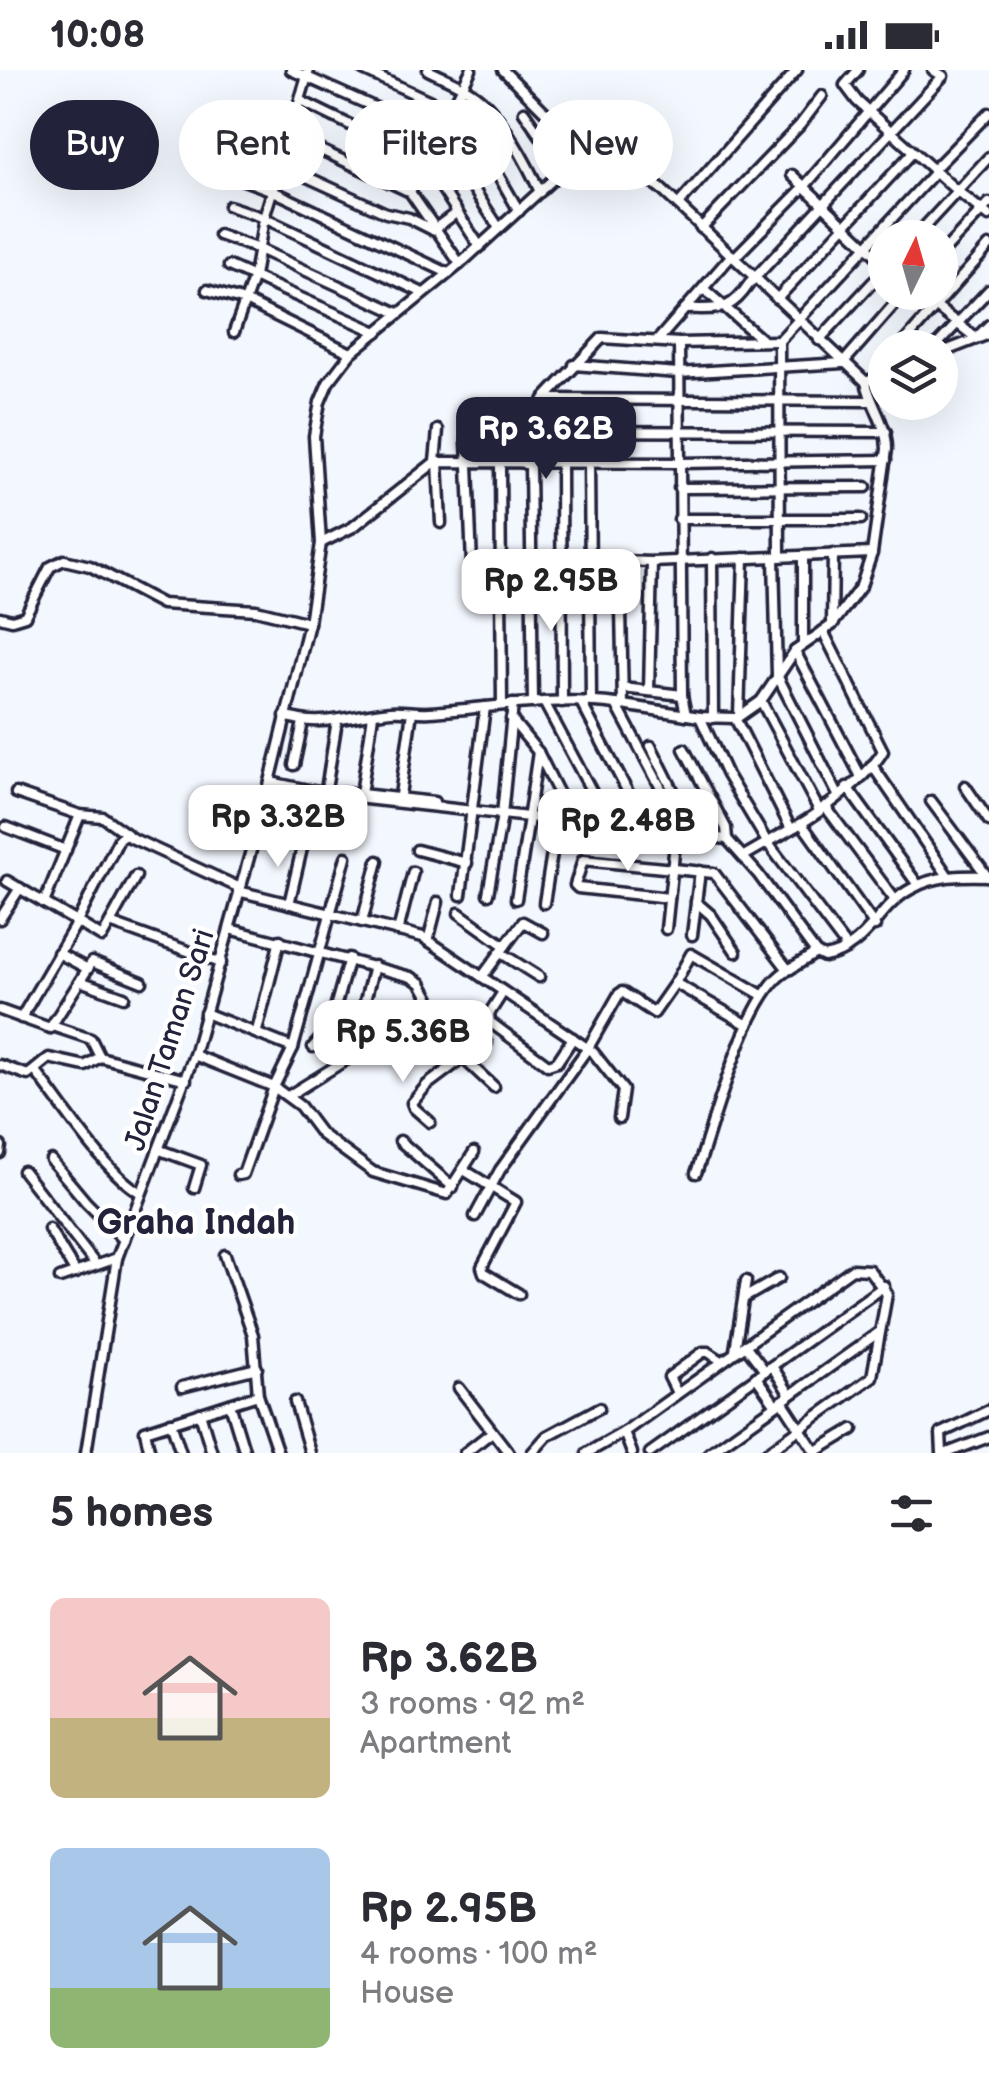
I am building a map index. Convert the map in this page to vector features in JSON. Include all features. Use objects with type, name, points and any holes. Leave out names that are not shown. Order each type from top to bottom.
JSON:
[{"type":"street","points":[[290,70],[308,73],[364,100]]},
{"type":"street","points":[[363,70],[428,100]]},
{"type":"street","points":[[428,70],[485,102],[540,192]]},
{"type":"street","points":[[457,100],[471,70]]},
{"type":"street","points":[[503,70],[533,100]]},
{"type":"street","points":[[678,205],[797,70]]},
{"type":"street","points":[[858,70],[844,85],[869,112],[957,191],[987,209],[958,237]]},
{"type":"street","points":[[657,341],[733,256],[804,186],[904,70]]},
{"type":"street","points":[[684,309],[725,308],[737,302],[943,76],[933,70]]},
{"type":"street","points":[[300,100],[308,73]]},
{"type":"street","points":[[701,228],[800,125],[822,96]]},
{"type":"street","points":[[524,112],[533,125]]},
{"type":"street","points":[[838,795],[777,674],[780,342],[989,113]]},
{"type":"street","points":[[777,300],[913,152]]},
{"type":"street","points":[[930,220],[989,157]]},
{"type":"street","points":[[792,174],[866,246]]},
{"type":"street","points":[[325,184],[390,215],[409,218],[434,230]]},
{"type":"street","points":[[405,190],[460,264]]},
{"type":"street","points":[[442,190],[480,247]]},
{"type":"street","points":[[474,190],[499,228]]},
{"type":"street","points":[[507,190],[519,210]]},
{"type":"street","points":[[662,190],[866,382],[868,392]]},
{"type":"street","points":[[234,332],[254,276],[258,242],[274,191],[448,273]]},
{"type":"street","name":"Jalan Taman Sari","points":[[86,1453],[118,1258],[194,1055],[270,782],[309,623],[320,543],[316,416],[328,383],[350,353],[460,264],[540,192]]},
{"type":"street","points":[[229,206],[264,218],[423,293]]},
{"type":"street","points":[[434,230],[456,213]]},
{"type":"street","points":[[219,235],[398,313]]},
{"type":"street","points":[[958,281],[989,246]]},
{"type":"street","points":[[229,266],[376,332]]},
{"type":"street","points":[[819,340],[868,285]]},
{"type":"street","points":[[206,290],[245,301],[350,353]]},
{"type":"street","points":[[704,290],[761,340]]},
{"type":"street","points":[[950,330],[989,290]]},
{"type":"street","points":[[574,365],[678,373],[843,362],[889,310]]},
{"type":"street","points":[[915,330],[932,310]]},
{"type":"street","points":[[937,310],[976,338]]},
{"type":"street","points":[[976,338],[989,325]]},
{"type":"street","points":[[958,345],[989,334]]},
{"type":"street","points":[[534,703],[527,464],[532,432],[544,399],[602,338],[679,343],[780,342]]},
{"type":"street","points":[[679,343],[678,488],[682,695],[686,715]]},
{"type":"street","points":[[544,399],[868,401]]},
{"type":"street","points":[[285,716],[303,722],[502,704],[586,701],[700,717],[738,717],[761,701],[799,647],[828,628],[861,586],[872,554],[886,460],[886,432],[880,420]]},
{"type":"street","points":[[438,430],[441,523]]},
{"type":"street","points":[[532,432],[886,432]]},
{"type":"street","points":[[467,440],[472,565],[872,554]]},
{"type":"street","points":[[320,543],[353,527],[437,462],[500,465],[886,460]]},
{"type":"street","points":[[589,461],[586,701],[648,831]]},
{"type":"street","points":[[561,462],[562,702]]},
{"type":"street","points":[[500,465],[502,704]]},
{"type":"street","points":[[678,488],[866,487]]},
{"type":"street","points":[[679,519],[862,519]]},
{"type":"street","points":[[744,856],[802,824],[882,754],[828,628],[834,554]]},
{"type":"street","points":[[804,556],[799,647],[860,775]]},
{"type":"street","points":[[712,558],[713,718]]},
{"type":"street","points":[[744,558],[738,717],[791,829]]},
{"type":"street","points":[[0,616],[12,620],[25,616],[50,567],[64,560],[90,566],[162,604],[256,610],[309,623]]},
{"type":"street","points":[[620,561],[620,705],[686,835]]},
{"type":"street","points":[[649,691],[652,562]]},
{"type":"street","points":[[622,688],[682,695]]},
{"type":"street","points":[[761,701],[822,808],[895,900]]},
{"type":"street","points":[[544,702],[610,826]]},
{"type":"street","points":[[488,894],[502,812],[513,704]]},
{"type":"street","points":[[462,895],[485,707]]},
{"type":"street","points":[[400,800],[412,712]]},
{"type":"street","points":[[361,794],[373,715]]},
{"type":"street","points":[[700,717],[767,842],[846,948]]},
{"type":"street","points":[[511,718],[538,752],[576,822]]},
{"type":"street","points":[[326,790],[337,720]]},
{"type":"street","points":[[294,765],[303,722]]},
{"type":"street","points":[[651,746],[686,835],[672,868],[666,929]]},
{"type":"street","points":[[684,749],[726,828],[727,839]]},
{"type":"street","points":[[516,898],[538,752]]},
{"type":"street","points":[[872,765],[948,876]]},
{"type":"street","points":[[270,782],[339,794],[727,839],[816,953],[824,957],[834,956],[875,926],[895,900],[918,885],[948,876],[988,876]]},
{"type":"street","points":[[965,786],[989,821]]},
{"type":"street","points":[[847,787],[918,885]]},
{"type":"street","points":[[298,788],[378,798]]},
{"type":"street","points":[[16,793],[80,815],[103,816],[128,836],[238,889],[428,941],[591,1050],[623,1090],[619,1118]]},
{"type":"street","points":[[931,801],[988,876]]},
{"type":"street","points":[[44,902],[80,815]]},
{"type":"street","points":[[529,816],[576,822]]},
{"type":"street","points":[[544,903],[556,822]]},
{"type":"street","points":[[802,824],[875,926]]},
{"type":"street","points":[[6,827],[66,850]]},
{"type":"street","points":[[21,1018],[77,922],[119,839],[128,836]]},
{"type":"street","points":[[289,904],[303,844]]},
{"type":"street","points":[[418,850],[467,863]]},
{"type":"street","points":[[238,1175],[244,1174],[274,1087],[293,1048],[346,857]]},
{"type":"street","points":[[669,898],[575,886],[583,860],[718,875],[790,969]]},
{"type":"street","points":[[362,922],[378,861]]},
{"type":"street","points":[[692,935],[700,871]]},
{"type":"street","points":[[398,931],[413,872]]},
{"type":"street","points":[[6,881],[102,938],[136,876]]},
{"type":"street","points":[[0,919],[20,888]]},
{"type":"street","points":[[428,941],[438,902]]},
{"type":"street","points":[[696,902],[704,907],[736,952]]},
{"type":"street","points":[[458,913],[539,976]]},
{"type":"street","points":[[482,978],[523,922],[543,933]]},
{"type":"street","points":[[110,923],[221,963]]},
{"type":"street","points":[[230,929],[349,958],[422,983],[465,1056],[494,1087]]},
{"type":"street","points":[[257,1032],[280,940]]},
{"type":"street","points":[[696,1173],[762,995],[776,977],[816,953]]},
{"type":"street","points":[[58,954],[88,969]]},
{"type":"street","points":[[475,1216],[490,1188],[591,1050],[622,992],[654,1013],[691,954],[762,995]]},
{"type":"street","points":[[312,1047],[329,1029],[349,958]]},
{"type":"street","points":[[0,1010],[47,1029],[92,962],[142,982]]},
{"type":"street","points":[[363,1008],[374,966]]},
{"type":"street","points":[[80,981],[124,997]]},
{"type":"street","points":[[675,984],[748,1026]]},
{"type":"street","points":[[503,992],[490,1014],[490,1022],[548,1065],[558,1062],[574,1038]]},
{"type":"street","points":[[288,1096],[354,1056],[431,1001]]},
{"type":"street","points":[[206,1012],[293,1048]]},
{"type":"street","points":[[416,1054],[470,1014]]},
{"type":"street","points":[[52,1026],[91,1040],[100,1057]]},
{"type":"street","points":[[430,1122],[412,1103],[427,1085],[486,1042]]},
{"type":"street","points":[[194,1055],[288,1096],[320,1134],[373,1172],[447,1194],[474,1152]]},
{"type":"street","points":[[0,1065],[28,1075],[49,1058],[84,1066],[100,1057],[186,1080]]},
{"type":"street","points":[[36,1072],[107,1164],[124,1183],[142,1193]]},
{"type":"street","points":[[400,1141],[453,1187]]},
{"type":"street","points":[[0,1154],[1,1146]]},
{"type":"street","points":[[160,1150],[201,1165],[194,1188]]},
{"type":"street","points":[[51,1160],[124,1240]]},
{"type":"street","points":[[464,1170],[516,1202],[482,1268],[519,1294]]},
{"type":"street","points":[[23,1172],[96,1264]]},
{"type":"street","points":[[49,1228],[76,1273]]},
{"type":"street","points":[[225,1255],[253,1336],[258,1396],[278,1453]]},
{"type":"street","points":[[60,1278],[118,1258]]},
{"type":"street","points":[[587,1453],[624,1432],[852,1268],[869,1270],[888,1294],[870,1379],[766,1453]]},
{"type":"street","points":[[744,1298],[779,1278]]},
{"type":"street","points":[[735,1352],[746,1280]]},
{"type":"street","points":[[650,1453],[884,1286]]},
{"type":"street","points":[[708,1453],[878,1333]]},
{"type":"street","points":[[746,1345],[769,1368],[783,1400],[816,1452],[853,1429]]},
{"type":"street","points":[[677,1393],[669,1377],[703,1352],[722,1361]]},
{"type":"street","points":[[182,1387],[257,1368]]},
{"type":"street","points":[[756,1377],[783,1400]]},
{"type":"street","points":[[459,1388],[508,1453]]},
{"type":"street","points":[[150,1453],[145,1431],[258,1396]]},
{"type":"street","points":[[295,1402],[310,1453]]},
{"type":"street","points":[[230,1404],[245,1453]]},
{"type":"street","points":[[532,1453],[547,1436],[599,1408]]},
{"type":"street","points":[[989,1410],[941,1433],[945,1453],[989,1437]]},
{"type":"street","points":[[200,1413],[212,1453]]},
{"type":"street","points":[[171,1422],[181,1453]]},
{"type":"street","points":[[465,1453],[492,1432]]},
{"type":"street","points":[[624,1432],[632,1453]]},
{"type":"street","points":[[779,1444],[785,1453]]},
{"type":"district","name":"Graha Indah","points":[[196,1223]]}]
